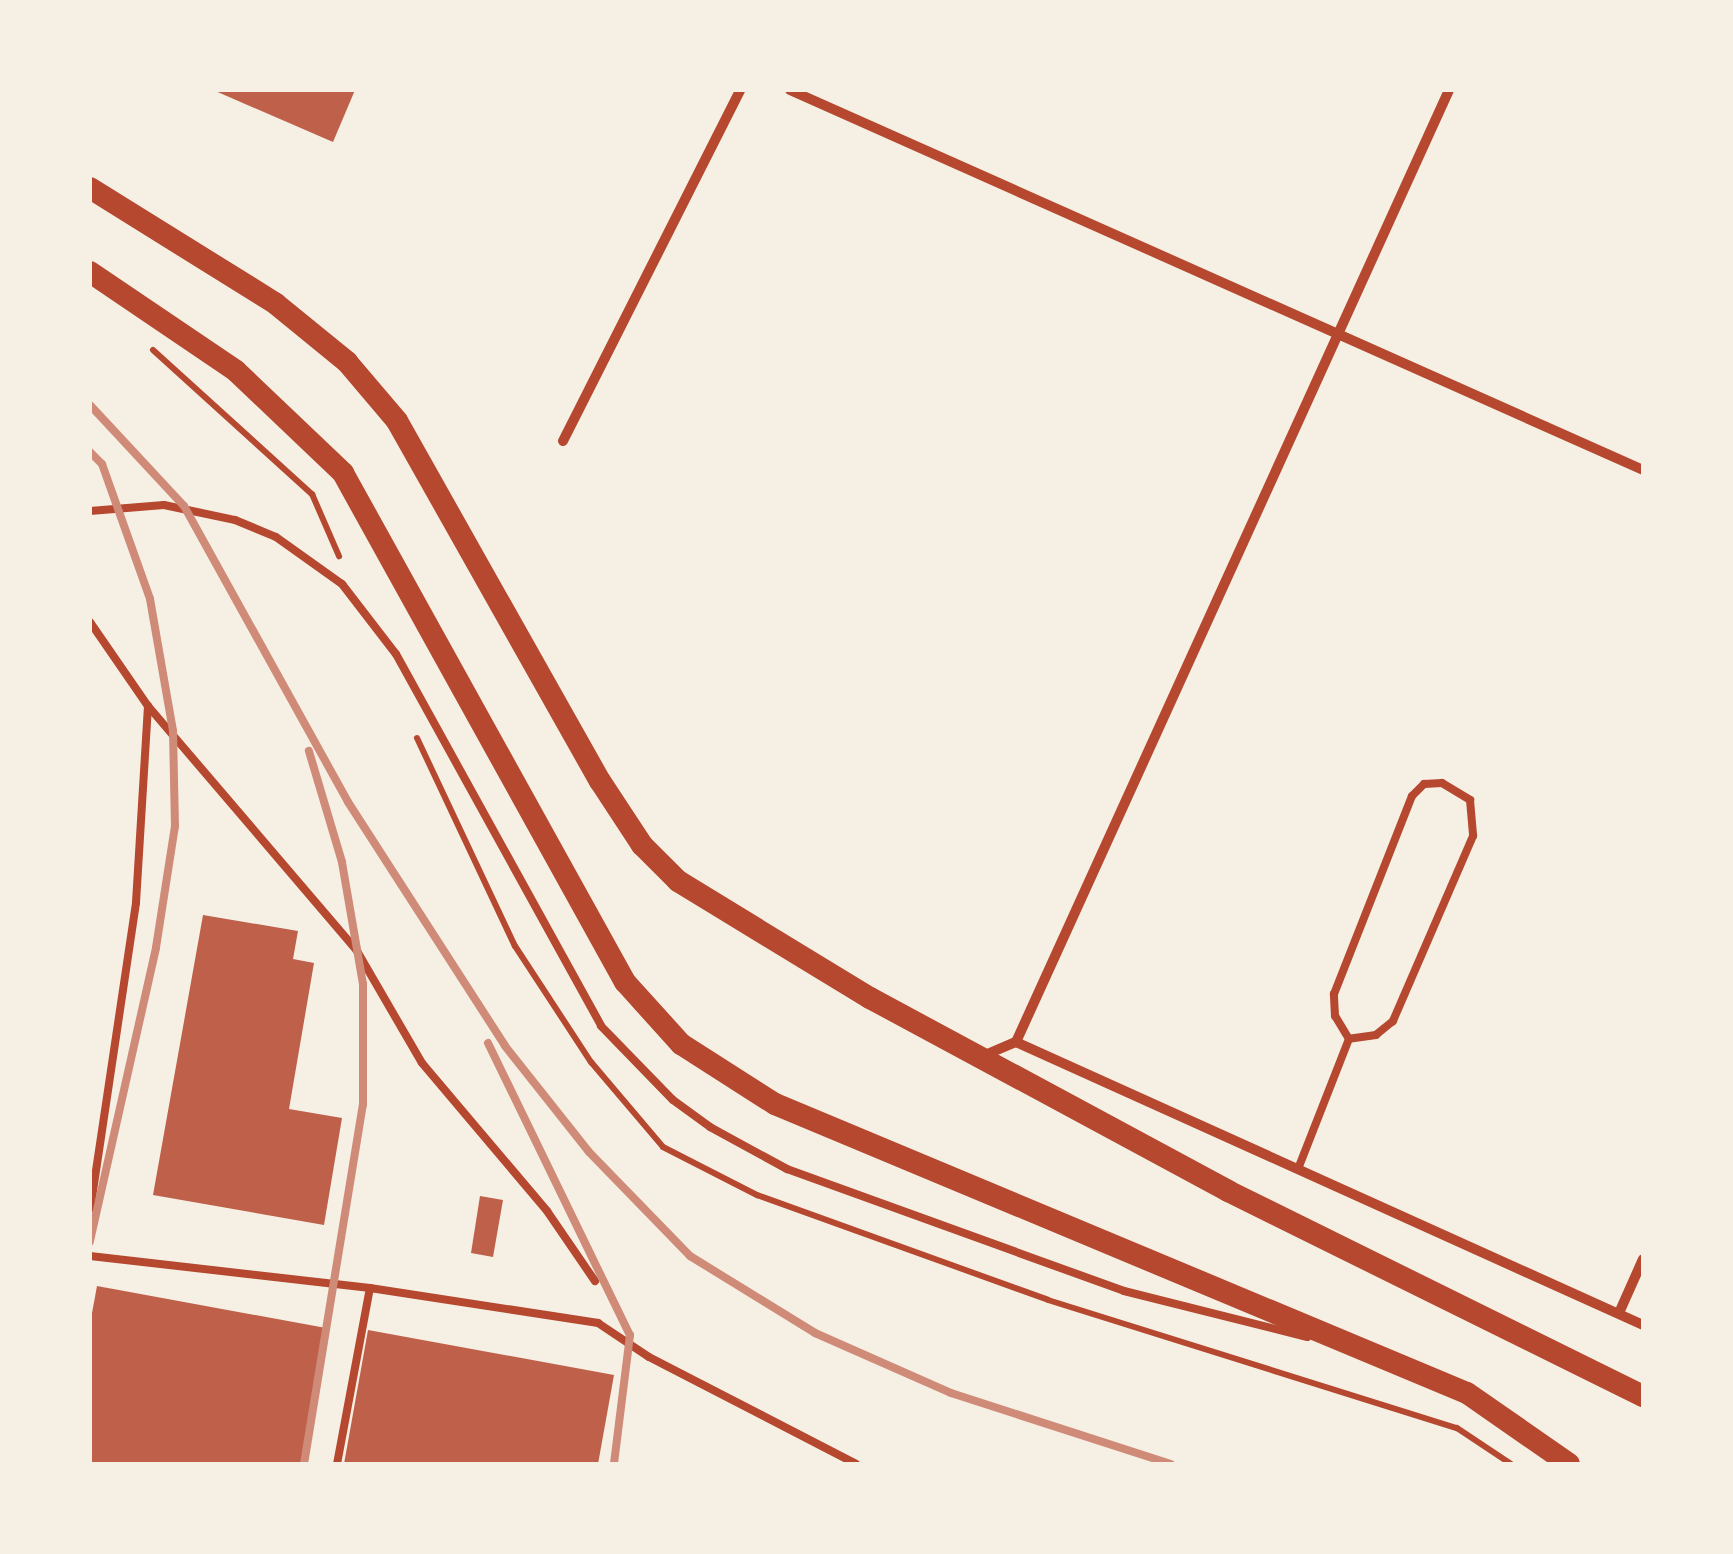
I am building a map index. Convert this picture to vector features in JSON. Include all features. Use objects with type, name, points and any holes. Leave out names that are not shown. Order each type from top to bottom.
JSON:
[{"type":"main road","points":[[90,188],[276,304],[346,362],[397,422],[600,781],[642,845],[678,882],[979,1057],[1228,1191],[1643,1396]]},
{"type":"main road","points":[[90,272],[236,371],[343,473],[626,982],[681,1044],[775,1104],[1467,1393],[1569,1464]]},
{"type":"street","points":[[563,441],[740,90]]},
{"type":"street","points":[[790,90],[1340,339],[1643,470]]},
{"type":"street","points":[[979,1057],[1016,1042],[1340,339],[1449,90]]},
{"type":"street","points":[[1016,1042],[1643,1325]]},
{"type":"street","points":[[1618,1314],[1643,1260]]},
{"type":"lane","points":[[90,510],[164,505],[235,520],[289,545],[342,584],[396,654],[573,980],[634,1064],[673,1100],[746,1150],[883,1204],[1187,1310],[1357,1344]]},
{"type":"lane","points":[[90,622],[148,706],[358,951],[422,1063],[546,1212],[595,1281]]},
{"type":"lane","points":[[90,1209],[93,1165],[136,903],[148,706]]},
{"type":"lane","points":[[1442,783],[1470,800],[1472,836],[1393,1022],[1376,1035],[1349,1039],[1335,1016],[1334,994],[1412,796],[1424,784],[1442,783]]},
{"type":"lane","points":[[1298,1169],[1349,1039]]},
{"type":"lane","points":[[90,1256],[370,1288],[598,1323],[649,1358],[856,1464]]},
{"type":"lane","points":[[338,1464],[370,1288]]},
{"type":"path","points":[[147,345],[312,494],[343,566]]},
{"type":"path","points":[[414,730],[514,946],[591,1062],[663,1147],[757,1196],[1048,1300],[1457,1428],[1511,1464]]},
{"type":"building","points":[[213,90],[355,90],[333,142]]},
{"type":"building","points":[[203,915],[298,931],[293,959],[314,963],[289,1109],[342,1118],[324,1225],[153,1195]]},
{"type":"building","points":[[480,1196],[503,1200],[493,1257],[471,1253]]},
{"type":"building","points":[[97,1286],[326,1328],[302,1464],[90,1464],[90,1324]]},
{"type":"building","points":[[368,1330],[614,1375],[598,1464],[344,1464]]},
{"type":"railway","points":[[90,405],[184,506],[348,802],[505,1046],[589,1152],[690,1256],[815,1333],[951,1393],[1171,1464]]},
{"type":"railway","points":[[90,452],[102,464],[150,599],[173,731],[175,826],[156,948],[90,1242]]},
{"type":"railway","points":[[304,1464],[363,1104],[363,984],[342,862],[309,751]]},
{"type":"railway","points":[[488,1043],[630,1335],[614,1464]]}]
